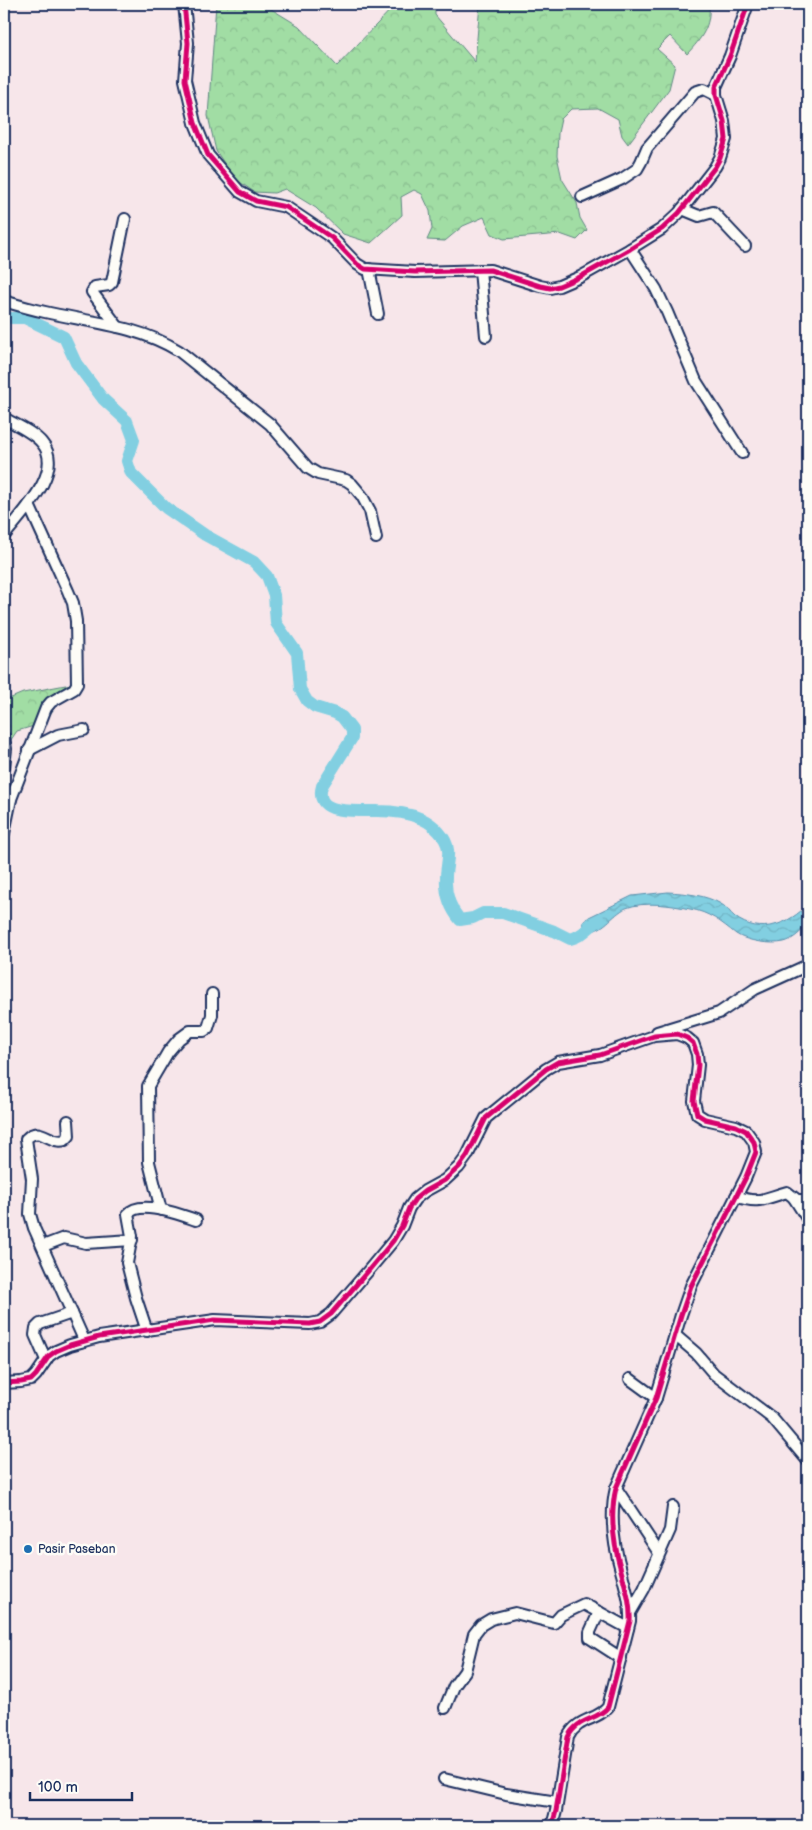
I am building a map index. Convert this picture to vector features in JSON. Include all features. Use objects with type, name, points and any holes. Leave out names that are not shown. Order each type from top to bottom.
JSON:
[{"type":"street","points":[[184,4],[188,43],[186,84],[197,128],[208,155],[243,195],[256,201],[286,207],[332,238],[360,266],[369,270],[415,272],[494,271],[540,286],[555,287],[580,277],[630,250],[662,229],[682,209],[715,167],[724,148],[725,130],[716,95],[716,86],[730,56],[748,4]]},
{"type":"street","points":[[582,197],[622,180],[637,169],[642,162],[647,148],[695,92],[704,89],[716,95]]},
{"type":"street","points":[[682,209],[699,216],[713,212],[746,246]]},
{"type":"street","points":[[118,327],[92,292],[95,287],[109,284],[112,281],[125,219]]},
{"type":"street","points":[[630,250],[656,289],[696,381],[742,453]]},
{"type":"street","points":[[369,270],[378,314]]},
{"type":"street","points":[[480,270],[486,336]]},
{"type":"street","points":[[4,301],[118,327],[161,342],[179,351],[270,424],[308,468],[318,474],[346,480],[352,484],[362,496],[370,511],[376,538]]},
{"type":"street","points":[[4,418],[38,440],[45,447],[49,457],[48,471],[29,505],[4,536]]},
{"type":"street","points":[[4,833],[7,797],[46,708],[51,702],[75,688],[78,674],[73,603],[29,505]]},
{"type":"street","points":[[29,750],[58,735],[84,730]]},
{"type":"street","points":[[4,737],[6,749],[4,767]]},
{"type":"street","points":[[4,1383],[31,1380],[46,1360],[56,1351],[84,1340],[215,1320],[310,1324],[324,1320],[393,1241],[415,1199],[449,1178],[459,1167],[467,1156],[483,1122],[489,1114],[553,1064],[600,1055],[662,1030],[718,1013],[755,989],[808,964]]},
{"type":"street","points":[[161,1210],[149,1162],[148,1086],[168,1052],[179,1039],[189,1032],[204,1031],[208,1028],[212,1015],[212,994]]},
{"type":"street","points":[[552,1826],[558,1802],[568,1737],[579,1723],[602,1713],[607,1708],[628,1628],[630,1613],[614,1540],[613,1505],[616,1488],[656,1398],[692,1286],[755,1156],[756,1146],[753,1139],[741,1128],[709,1121],[698,1114],[694,1101],[698,1060],[696,1050],[691,1041],[677,1034],[645,1038]]},
{"type":"street","points":[[68,1120],[69,1136],[65,1140],[58,1141],[39,1133],[32,1134],[26,1140],[32,1179],[30,1214],[84,1340]]},
{"type":"street","points":[[736,1196],[754,1202],[788,1192],[808,1220]]},
{"type":"street","points":[[794,1198],[799,1201],[808,1200]]},
{"type":"street","points":[[147,1331],[127,1263],[132,1240],[129,1212],[139,1209],[161,1210],[196,1220]]},
{"type":"street","points":[[43,1246],[64,1238],[86,1243],[132,1240]]},
{"type":"street","points":[[46,1360],[35,1335],[36,1328],[40,1324],[72,1313]]},
{"type":"street","points":[[675,1335],[689,1346],[714,1374],[755,1407],[772,1418],[808,1461]]},
{"type":"street","points":[[630,1379],[656,1398]]},
{"type":"street","points":[[616,1488],[659,1553]]},
{"type":"street","points":[[630,1613],[644,1589],[672,1527],[673,1507]]},
{"type":"street","points":[[444,1708],[454,1686],[465,1671],[474,1634],[485,1622],[515,1613],[554,1623],[561,1615],[584,1604],[628,1628]]},
{"type":"street","points":[[599,1612],[590,1632],[590,1638],[621,1658]]},
{"type":"street","points":[[444,1779],[506,1794],[558,1802]]},
{"type":"green space","points":[[216,4],[263,4],[299,26],[337,66],[396,4],[435,4],[435,15],[475,62],[480,4],[709,4],[709,19],[697,43],[687,54],[670,36],[657,49],[675,65],[669,89],[628,144],[622,136],[618,119],[598,108],[571,109],[561,119],[557,156],[562,179],[577,203],[580,218],[587,230],[577,240],[560,234],[504,239],[492,234],[484,217],[463,226],[445,241],[427,240],[432,229],[430,211],[422,194],[414,190],[401,197],[402,215],[371,243],[343,234],[316,208],[285,189],[274,193],[254,192],[234,178],[216,151],[208,116]]},
{"type":"green space","points":[[71,684],[44,723],[17,731],[4,750],[4,701],[23,693]]},
{"type":"water","points":[[668,892],[709,898],[725,907],[735,917],[745,923],[764,927],[784,922],[808,904],[808,924],[797,935],[787,941],[766,943],[740,936],[714,918],[697,910],[649,904],[626,908],[603,926],[592,931],[587,931],[583,925],[583,922],[589,917],[632,896]]},
{"type":"waterway","points":[[4,318],[25,318],[64,337],[76,363],[103,399],[127,421],[134,440],[127,461],[131,473],[166,508],[205,535],[254,562],[267,576],[274,595],[276,623],[297,653],[300,689],[307,701],[315,707],[342,717],[352,730],[352,738],[322,786],[321,796],[324,803],[339,810],[388,811],[406,814],[431,824],[447,845],[446,889],[451,905],[460,920],[473,918],[483,913],[503,913],[554,931],[570,939],[582,934],[599,920]]},
{"type":"cycle path","points":[[184,4],[188,43],[185,80],[195,123],[208,155],[240,192],[256,201],[286,207],[332,238],[357,264],[365,269],[415,272],[490,270],[550,288],[580,277],[662,229],[679,213],[715,167],[726,139],[724,121],[716,95],[716,87],[730,56],[748,4]]},
{"type":"cycle path","points":[[4,1383],[31,1380],[49,1356],[56,1351],[99,1337],[215,1320],[310,1324],[320,1322],[331,1314],[393,1241],[415,1199],[445,1180],[459,1167],[467,1156],[486,1118],[546,1069],[558,1062],[600,1055],[654,1036],[677,1034],[687,1038],[693,1043],[697,1054],[698,1065],[694,1101],[697,1114],[705,1119],[736,1126],[746,1131],[754,1142],[756,1152],[746,1177],[691,1286],[656,1398],[616,1488],[613,1532],[628,1597],[630,1621],[608,1707],[599,1715],[582,1722],[568,1737],[552,1826]]},
{"type":"place","name":"Pasir Paseban","points":[[28,1549]]}]
